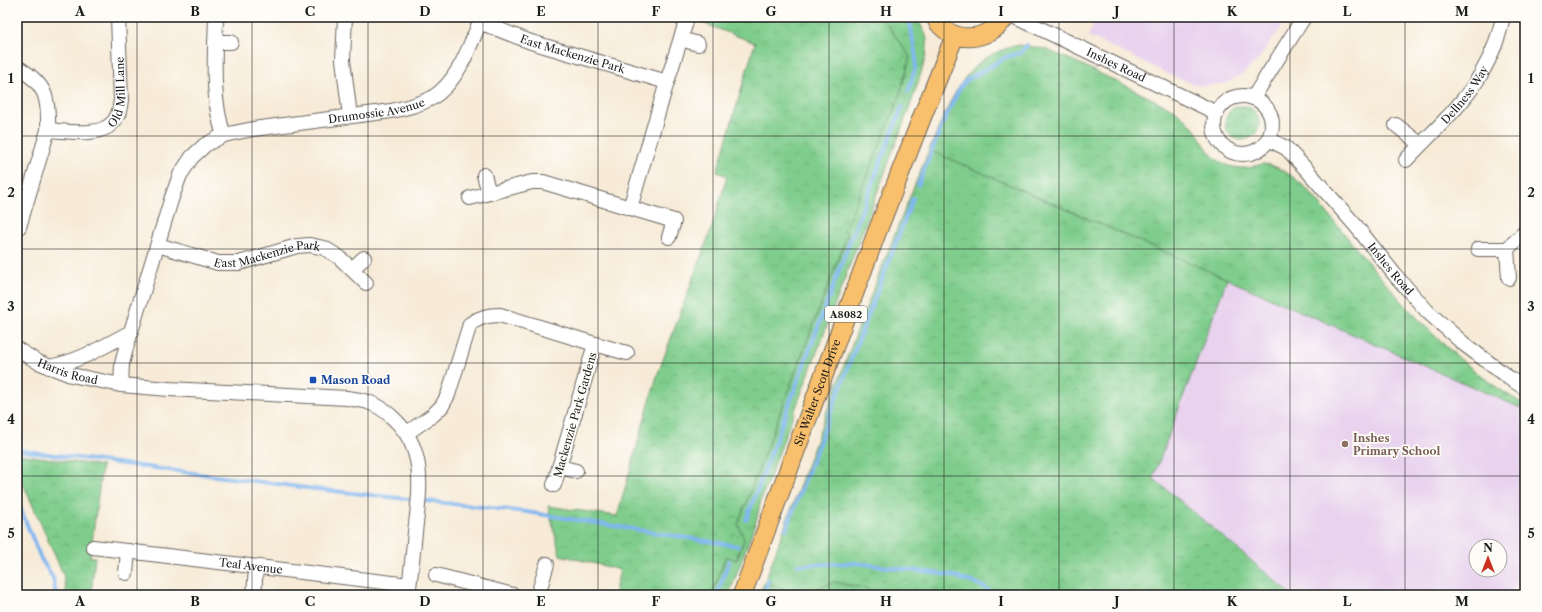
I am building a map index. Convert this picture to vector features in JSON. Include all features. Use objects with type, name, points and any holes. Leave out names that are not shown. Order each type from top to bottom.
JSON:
[{"type":"main road","points":[[935,17],[945,29],[955,35],[968,38],[980,37],[992,32],[1005,17]]},
{"type":"main road","name":"Sir Walter Scott Drive","points":[[742,595],[877,232],[955,35]]},
{"type":"street","name":"Old Mill Lane","points":[[48,130],[94,132],[107,128],[114,121],[119,112],[121,100],[118,17]]},
{"type":"street","points":[[216,17],[216,99],[219,121],[224,135]]},
{"type":"street","points":[[345,17],[343,60],[350,116]]},
{"type":"street","name":"Inshes Road","points":[[1016,17],[1217,113]]},
{"type":"street","points":[[1253,98],[1304,17]]},
{"type":"street","name":"Dellness Way","points":[[1406,160],[1461,102],[1481,75],[1495,45],[1503,17]]},
{"type":"street","name":"Drumossie Avenue","points":[[121,385],[122,364],[158,245],[180,175],[192,157],[205,145],[224,135],[253,129],[413,106],[432,98],[447,84],[459,67],[480,19]]},
{"type":"street","name":"East Mackenzie Park","points":[[480,19],[532,42],[667,82]]},
{"type":"street","points":[[630,208],[686,22]]},
{"type":"street","points":[[681,39],[698,44]]},
{"type":"street","points":[[215,42],[231,42]]},
{"type":"street","points":[[17,67],[29,74],[41,86],[48,102],[48,130],[22,196],[19,226]]},
{"type":"street","points":[[1244,96],[1253,98],[1260,101],[1270,114],[1272,122],[1271,131],[1262,146],[1254,152],[1244,154],[1235,152],[1226,148],[1219,141],[1215,132],[1214,122],[1217,113],[1221,106],[1228,100],[1244,96]]},
{"type":"street","points":[[1396,125],[1420,144]]},
{"type":"street","name":"Inshes Road","points":[[1268,138],[1286,148],[1305,168],[1428,312],[1464,344],[1509,378],[1525,388]]},
{"type":"street","points":[[484,175],[488,193]]},
{"type":"street","points":[[470,198],[532,182],[543,182],[674,221],[669,237]]},
{"type":"street","points":[[1478,249],[1507,249],[1525,232]]},
{"type":"street","name":"East Mackenzie Park","points":[[158,245],[218,263],[239,262],[297,246],[310,245],[324,248],[339,257],[366,283]]},
{"type":"street","points":[[1507,249],[1509,278]]},
{"type":"street","points":[[352,269],[364,258]]},
{"type":"street","name":"Mackenzie Park Gardens","points":[[407,433],[433,415],[442,406],[448,395],[470,324],[476,320],[487,315],[500,315],[595,344],[554,485]]},
{"type":"street","points":[[49,366],[64,364],[88,356],[131,332]]},
{"type":"street","points":[[595,344],[627,353]]},
{"type":"street","name":"Harris Road","points":[[17,349],[49,366],[71,375],[121,385]]},
{"type":"street","points":[[121,385],[169,390],[347,398],[368,402],[386,412],[398,422],[407,433],[419,463],[419,494],[408,590]]},
{"type":"street","points":[[560,467],[576,471]]},
{"type":"street","name":"Teal Avenue","points":[[93,547],[256,567],[408,590]]},
{"type":"street","points":[[126,573],[128,551]]},
{"type":"street","points":[[538,595],[547,564]]},
{"type":"street","points":[[254,595],[256,567]]},
{"type":"street","points":[[436,575],[513,595]]},
{"type":"shaded area","points":[[1097,17],[1288,17],[1258,60],[1242,75],[1224,84],[1200,86],[1175,77],[1088,36]]},
{"type":"shaded area","name":"Inshes Primary School","points":[[1227,279],[1525,410],[1525,577],[1508,595],[1292,595],[1153,478]]},
{"type":"green space","points":[[226,17],[282,17],[282,20],[226,20]]},
{"type":"green space","points":[[701,17],[882,17],[910,57],[898,101],[844,231],[848,233],[738,524],[744,540],[736,560],[726,556],[712,595],[614,595],[620,570],[560,555],[548,506],[617,516],[657,376],[713,224],[727,176],[717,172],[755,43],[700,22]]},
{"type":"green space","points":[[882,17],[917,17],[927,40],[926,53],[922,69],[913,98],[761,500],[757,518],[729,595],[712,595],[726,556],[737,560],[744,540],[738,524],[848,234],[844,231],[898,101],[910,57]]},
{"type":"green space","points":[[1020,45],[1045,49],[1076,62],[1175,110],[1193,127],[1213,156],[1224,164],[1246,168],[1264,164],[1283,170],[1309,191],[1382,279],[1434,335],[1462,361],[1525,405],[1525,410],[929,150],[952,99],[971,70],[984,59],[1000,50]]},
{"type":"green space","points":[[1239,106],[1245,106],[1249,107],[1256,113],[1259,123],[1258,130],[1252,137],[1245,140],[1239,140],[1235,139],[1228,133],[1225,126],[1225,120],[1226,116],[1232,109]]},
{"type":"green space","points":[[929,150],[1227,279],[1153,478],[1292,595],[899,595],[834,582],[799,595],[765,581],[865,311]]},
{"type":"green space","points":[[17,454],[102,466],[90,557],[95,557],[91,595],[67,595],[63,574],[17,470]]},
{"type":"green space","points":[[765,581],[799,594],[834,582],[899,595],[759,595]]},
{"type":"waterway","points":[[908,92],[915,69],[916,58],[909,17]]},
{"type":"waterway","points":[[918,185],[945,118],[961,86],[967,80],[1006,57],[1020,53],[1027,45]]},
{"type":"waterway","points":[[746,520],[851,238],[902,107]]},
{"type":"waterway","points":[[786,529],[913,198]]},
{"type":"waterway","points":[[17,450],[315,489],[527,512],[738,546]]},
{"type":"waterway","points":[[17,500],[41,559],[53,578],[56,595]]},
{"type":"waterway","points":[[717,595],[729,561]]},
{"type":"waterway","points":[[798,565],[856,563],[950,575],[978,584],[997,595]]},
{"type":"waterway","points":[[764,595],[768,580]]},
{"type":"place","name":"Mason Road","points":[[313,380]]},
{"type":"place","name":"Inshes Primary School","points":[[1345,444]]}]
